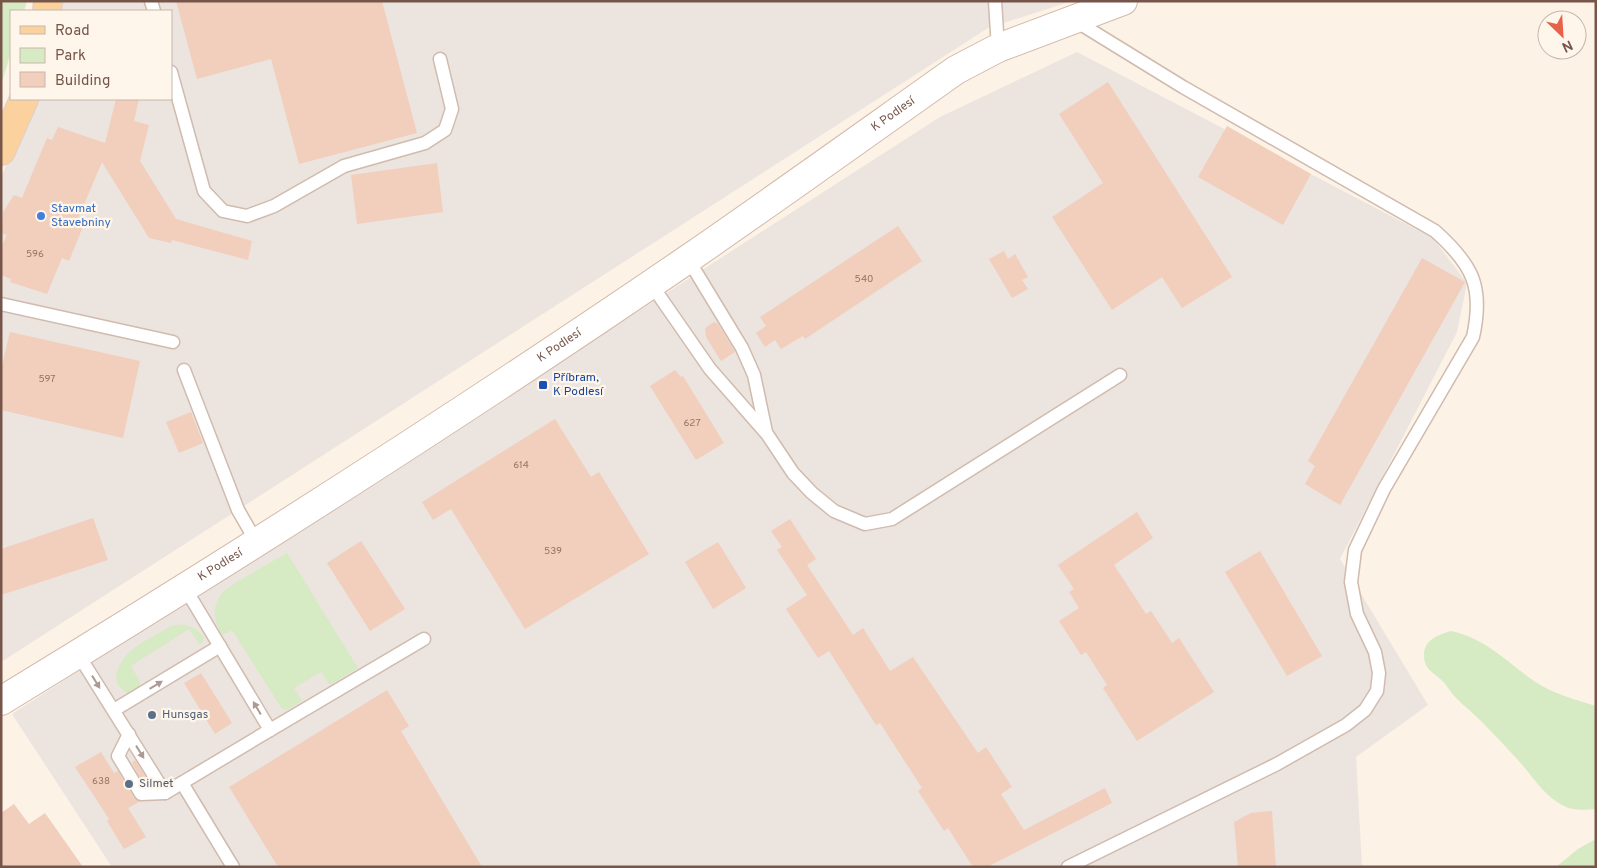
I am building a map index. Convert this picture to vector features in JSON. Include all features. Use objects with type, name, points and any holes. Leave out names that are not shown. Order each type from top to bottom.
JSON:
[{"type":"main road","points":[[1,151],[24,100]]},
{"type":"street","name":"K Podlesí","points":[[1,701],[257,543],[651,284],[956,70],[998,48],[1072,18],[1123,1]]},
{"type":"lane","points":[[995,1],[998,48]]},
{"type":"lane","points":[[1068,867],[1085,863],[1277,764],[1346,725],[1365,710],[1377,691],[1379,673],[1375,652],[1357,614],[1351,582],[1355,550],[1384,488],[1472,337],[1478,312],[1477,292],[1471,273],[1458,251],[1436,231],[1183,87],[1072,18]]},
{"type":"lane","points":[[172,76],[204,190],[223,211],[247,216],[274,206],[344,166],[425,143],[445,130],[452,109],[440,59]]},
{"type":"lane","points":[[688,259],[742,348],[754,375],[766,434]]},
{"type":"lane","points":[[651,284],[710,369],[766,434],[793,473],[834,511],[865,524],[892,519],[1120,375]]},
{"type":"lane","points":[[1,304],[173,342]]},
{"type":"lane","points":[[184,370],[238,510],[257,543]]},
{"type":"lane","points":[[184,588],[270,730]]},
{"type":"lane","points":[[129,734],[118,756],[141,794],[165,793],[424,639]]},
{"type":"lane","points":[[114,710],[220,646]]},
{"type":"lane","points":[[78,654],[165,793]]},
{"type":"lane","points":[[182,784],[232,867]]},
{"type":"shaded area","points":[[54,1],[1072,1],[988,28],[1,662],[1,178],[33,100],[172,100],[172,10],[54,10]]},
{"type":"shaded area","points":[[1077,52],[1433,238],[1467,283],[1457,332],[1340,559],[1428,705],[1356,757],[1362,867],[112,867],[12,714],[940,117]]},
{"type":"green space","points":[[1,1],[27,1],[24,10],[10,10],[10,55],[1,85]]},
{"type":"green space","points":[[287,553],[358,668],[330,685],[321,672],[294,688],[302,701],[287,710],[282,709],[232,630],[223,635],[215,619],[215,609],[219,598],[227,588]]},
{"type":"green space","points":[[173,625],[194,628],[204,638],[202,643],[199,644],[189,629],[131,666],[140,682],[139,691],[129,695],[118,685],[116,676],[124,658],[138,645]]},
{"type":"green space","points":[[1451,631],[1475,639],[1534,681],[1549,689],[1596,706],[1596,809],[1574,809],[1555,801],[1480,720],[1453,695],[1443,681],[1429,670],[1424,657],[1426,646],[1432,639]]},
{"type":"green space","points":[[1596,839],[1596,867],[1556,867],[1578,849]]},
{"type":"building","points":[[176,1],[382,1],[417,133],[299,164],[271,59],[197,79]]},
{"type":"building","points":[[1108,82],[1232,277],[1182,308],[1162,277],[1112,310],[1052,217],[1103,183],[1059,114]]},
{"type":"building","points":[[116,100],[139,100],[134,121],[149,125],[140,161],[176,219],[252,241],[248,260],[172,240],[171,243],[149,238],[102,162],[77,221],[84,224],[69,261],[62,258],[47,294],[10,282],[11,279],[1,275],[1,248],[7,235],[1,233],[3,212],[14,195],[22,198],[47,138],[52,140],[58,127],[105,143]]},
{"type":"building","points":[[1227,126],[1311,174],[1283,225],[1198,177]]},
{"type":"building","points":[[437,163],[443,212],[357,224],[351,175]]},
{"type":"building","points":[[898,226],[922,261],[805,339],[803,336],[781,349],[775,340],[765,347],[756,333],[766,326],[760,317]]},
{"type":"building","points":[[1004,251],[1008,259],[1015,254],[1028,277],[1022,280],[1028,289],[1012,298],[989,259]]},
{"type":"building","points":[[1422,258],[1465,282],[1340,505],[1305,484],[1315,466],[1308,461]]},
{"type":"building","points":[[714,322],[718,324],[735,352],[721,361],[706,337],[705,328]]},
{"type":"building","points":[[10,332],[140,361],[123,438],[1,410],[1,370]]},
{"type":"building","points":[[675,370],[681,377],[683,376],[724,443],[696,460],[650,386]]},
{"type":"building","points":[[191,412],[203,443],[179,453],[166,422]]},
{"type":"building","points":[[555,419],[591,477],[599,472],[649,554],[525,629],[451,509],[433,520],[422,502]]},
{"type":"building","points":[[1137,512],[1153,538],[1114,565],[1146,614],[1151,611],[1172,643],[1179,638],[1214,692],[1137,741],[1103,688],[1107,685],[1086,652],[1081,655],[1059,621],[1079,608],[1069,592],[1074,589],[1058,565]]},
{"type":"building","points":[[93,518],[108,560],[1,595],[1,549]]},
{"type":"building","points":[[790,519],[816,559],[807,565],[853,635],[863,628],[890,671],[913,657],[978,753],[986,747],[1012,787],[1001,794],[1024,830],[1105,788],[1112,803],[987,867],[973,867],[948,828],[944,831],[918,791],[922,788],[880,723],[876,725],[829,651],[818,658],[786,609],[807,595],[777,550],[782,547],[771,531]]},
{"type":"building","points":[[361,541],[405,609],[370,631],[327,563]]},
{"type":"building","points":[[718,542],[746,588],[713,609],[685,562]]},
{"type":"building","points":[[1260,551],[1322,656],[1287,676],[1225,572]]},
{"type":"building","points":[[201,673],[232,723],[215,734],[184,683]]},
{"type":"building","points":[[387,690],[409,726],[401,731],[482,867],[278,867],[229,787]]},
{"type":"building","points":[[101,752],[114,773],[118,771],[134,798],[139,802],[128,808],[146,837],[124,849],[107,821],[109,819],[75,767]]},
{"type":"building","points":[[135,760],[151,785],[145,786],[132,763]]},
{"type":"building","points":[[14,804],[29,824],[45,813],[83,867],[1,867],[1,813]]},
{"type":"building","points":[[1272,811],[1276,867],[1238,867],[1234,822],[1251,813]]},
{"type":"place","name":"Stavmat Stavebniny","points":[[41,216]]},
{"type":"place","name":"Příbram, K Podlesí","points":[[543,385]]},
{"type":"place","name":"Hunsgas","points":[[152,715]]},
{"type":"place","name":"Silmet","points":[[129,784]]}]
